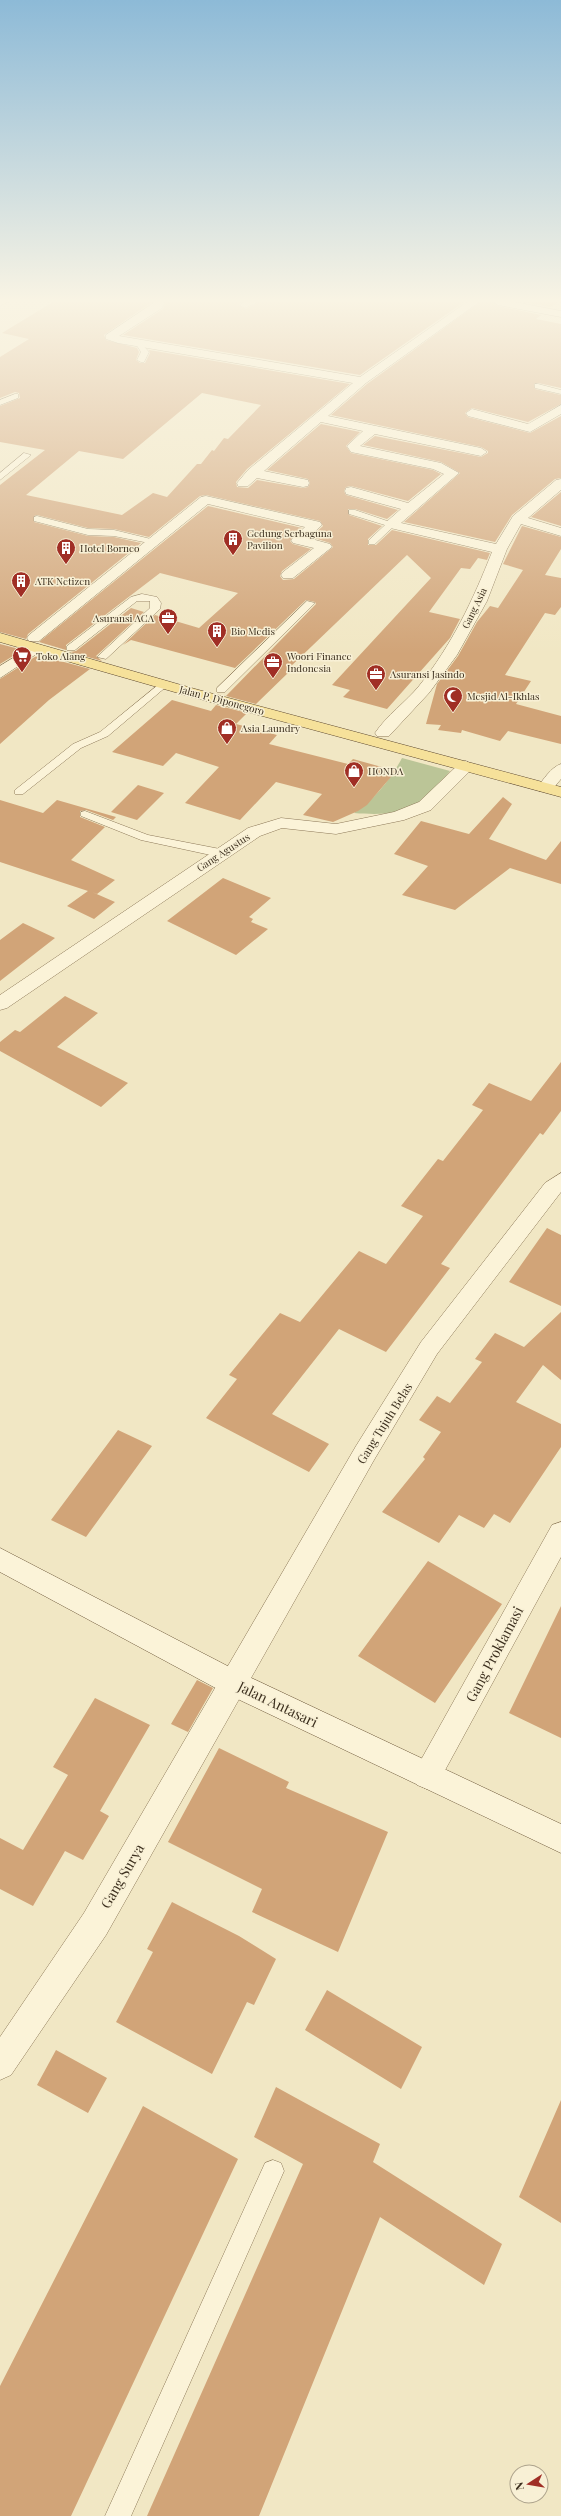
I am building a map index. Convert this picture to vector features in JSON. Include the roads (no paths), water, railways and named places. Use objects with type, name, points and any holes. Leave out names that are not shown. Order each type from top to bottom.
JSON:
[{"type":"main road","name":"Jalan P. Diponegoro","points":[[0,628],[35,643],[163,684],[466,766],[556,782]]},
{"type":"main road","name":"Jalan P. Diponegoro","points":[[0,637],[71,648],[556,782]]},
{"type":"street","points":[[243,482],[316,419]]},
{"type":"street","points":[[325,419],[481,452]]},
{"type":"street","points":[[497,419],[530,428],[544,419]]},
{"type":"street","points":[[373,429],[352,446],[355,449],[437,466],[453,472],[391,524]]},
{"type":"street","points":[[253,473],[303,483]]},
{"type":"street","name":"Gang Asia","points":[[383,733],[424,690],[450,655],[480,601],[500,549],[518,520],[533,504],[561,483]]},
{"type":"street","points":[[351,492],[410,508]]},
{"type":"street","points":[[0,673],[154,541],[206,500],[315,525],[298,540],[325,546],[288,575]]},
{"type":"street","points":[[518,520],[561,532]]},
{"type":"street","points":[[391,524],[453,540],[500,549]]},
{"type":"street","name":"Gang Agustus","points":[[0,1004],[220,853],[254,832],[281,824],[336,829],[398,816],[425,806],[466,766]]},
{"type":"street","name":"Gang Tujuh Belas","points":[[234,1683],[365,1453],[429,1348],[552,1188],[561,1181]]},
{"type":"street","name":"Gang Proklamasi","points":[[428,1776],[561,1532]]},
{"type":"street","name":"Jalan Antasari","points":[[0,1559],[234,1683],[561,1838]]},
{"type":"street","name":"Gang Surya","points":[[0,2064],[95,1924],[234,1683]]},
{"type":"lane","points":[[0,477],[27,455]]},
{"type":"lane","points":[[352,512],[391,524],[372,542]]},
{"type":"lane","points":[[37,519],[88,532],[114,533],[154,541]]},
{"type":"lane","points":[[71,648],[134,599],[142,597],[154,599],[156,603],[155,609],[102,657]]},
{"type":"lane","points":[[221,690],[310,603]]},
{"type":"lane","points":[[20,792],[77,746],[104,734],[163,684]]},
{"type":"lane","points":[[85,814],[145,838],[220,853]]},
{"type":"lane","points":[[118,2516],[273,2171]]},
{"type":"place","name":"Gedung Serbaguna Pavilion","points":[[233,556]]},
{"type":"place","name":"Hotel Borneo","points":[[66,565]]},
{"type":"place","name":"ATK Netizen","points":[[21,598]]},
{"type":"place","name":"Asuransi ACA","points":[[168,635]]},
{"type":"place","name":"Bio Medis","points":[[217,648]]},
{"type":"place","name":"Toko Alang","points":[[22,673]]},
{"type":"place","name":"Woori Finance Indonesia","points":[[273,679]]},
{"type":"place","name":"Asuransi Jasindo","points":[[376,691]]},
{"type":"place","name":"Mesjid Al-Ikhlas","points":[[453,713]]},
{"type":"place","name":"Asia Laundry","points":[[227,745]]},
{"type":"place","name":"HONDA","points":[[354,788]]}]
